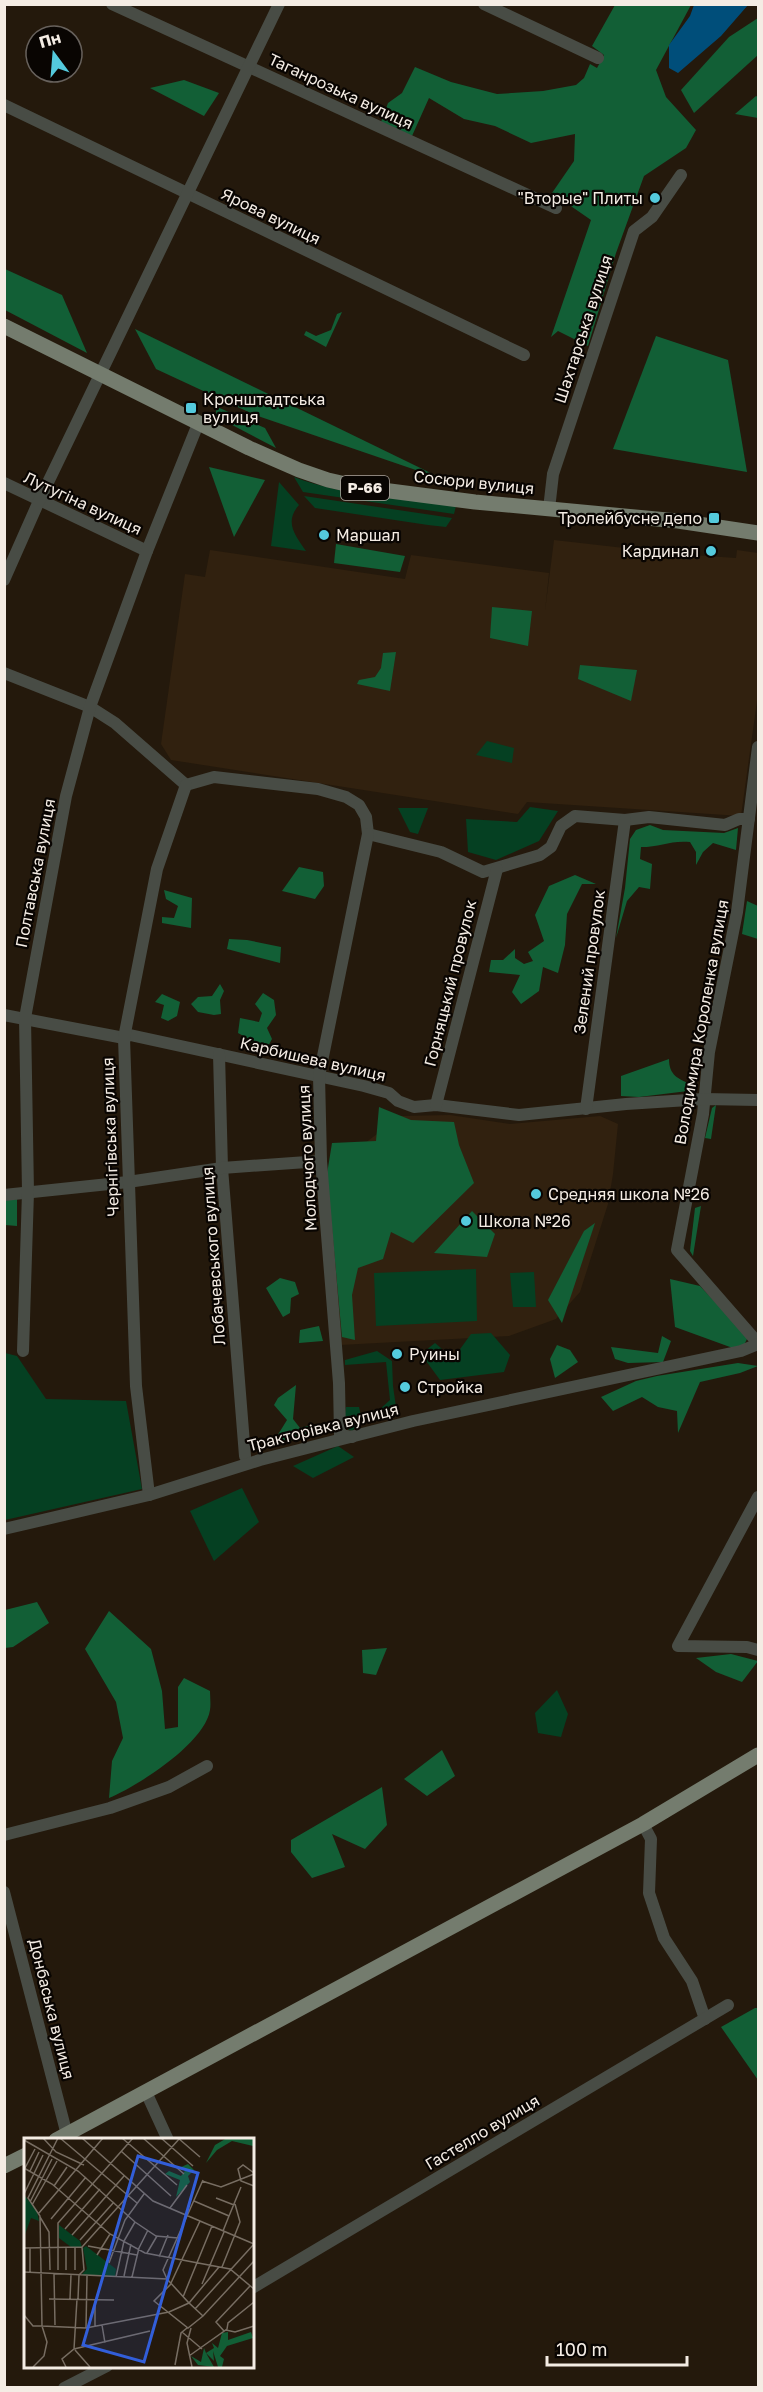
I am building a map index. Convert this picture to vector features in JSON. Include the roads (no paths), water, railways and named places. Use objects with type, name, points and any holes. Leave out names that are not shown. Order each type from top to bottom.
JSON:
[{"type":"main road","name":"Сосюри вулиця","points":[[4,326],[198,424],[276,461],[328,480],[359,487],[678,521],[759,533]]},
{"type":"main road","points":[[71,2136],[146,2092],[643,1824],[759,1755]]},
{"type":"main road","points":[[4,2166],[24,2156]]},
{"type":"street","name":"Таганрозька вулиця","points":[[112,4],[556,208]]},
{"type":"street","points":[[4,579],[39,501],[279,4]]},
{"type":"street","points":[[484,4],[598,58]]},
{"type":"street","name":"Ярова вулиця","points":[[4,105],[524,355]]},
{"type":"street","name":"Шахтарська вулиця","points":[[549,509],[553,474],[634,231],[652,217],[681,175]]},
{"type":"street","name":"Полтавська вулиця","points":[[23,1351],[28,1192],[25,1018],[66,796],[90,706],[147,552],[198,424]]},
{"type":"street","name":"Лутугіна вулиця","points":[[4,483],[147,552]]},
{"type":"street","points":[[4,673],[90,706],[115,723],[186,785],[214,777],[318,789],[346,797],[359,805],[366,817],[368,834],[441,852],[483,872],[540,855],[551,847],[561,826],[575,816],[625,820],[649,817],[724,825],[739,819],[749,819]]},
{"type":"street","name":"Володимира Короленка вулиця","points":[[759,747],[737,912],[709,1052],[703,1114],[677,1250],[759,1343]]},
{"type":"street","name":"Чернігівська вулиця","points":[[150,1495],[136,1386],[124,1038],[156,869],[186,785]]},
{"type":"street","name":"Зелений провулок","points":[[586,1108],[625,820]]},
{"type":"street","name":"Молодчого вулиця","points":[[353,1437],[340,1435],[339,1383],[321,1161],[319,1076],[368,834]]},
{"type":"street","name":"Горняцький провулок","points":[[436,1105],[496,869]]},
{"type":"street","name":"Карбишева вулиця","points":[[4,1015],[124,1038],[129,1035],[319,1076],[389,1093],[398,1101],[414,1107],[436,1105],[519,1115],[704,1099],[759,1100]]},
{"type":"street","name":"Лобачевського вулиця","points":[[219,1054],[222,1168],[245,1456]]},
{"type":"street","points":[[4,1195],[128,1182],[222,1168],[321,1161]]},
{"type":"street","name":"Тракторівка вулиця","points":[[4,1529],[150,1495],[260,1460],[353,1437],[497,1402],[741,1351],[759,1343]]},
{"type":"street","points":[[759,1497],[678,1646],[747,1647],[759,1650]]},
{"type":"street","points":[[4,1834],[110,1808],[169,1787],[207,1766]]},
{"type":"street","points":[[643,1824],[651,1839],[649,1893],[664,1938],[692,1982],[705,2019]]},
{"type":"street","name":"Донбаська вулиця","points":[[4,1892],[71,2136]]},
{"type":"street","name":"Гастелло вулиця","points":[[254,2287],[728,2005]]},
{"type":"street","points":[[146,2092],[167,2138]]},
{"type":"street","points":[[63,2388],[105,2368]]},
{"type":"water","points":[[694,5],[748,5],[721,36],[678,73],[669,68],[669,45],[690,16]]},
{"type":"place","name":"\"Вторые\" Плиты","points":[[655,198]]},
{"type":"place","name":"Кронштадтська вулиця","points":[[191,408]]},
{"type":"place","name":"Тролейбусне депо","points":[[714,518]]},
{"type":"place","name":"Маршал","points":[[324,535]]},
{"type":"place","name":"Кардинал","points":[[711,551]]},
{"type":"place","name":"Средняя школа №26","points":[[536,1194]]},
{"type":"place","name":"Школа №26","points":[[466,1221]]},
{"type":"place","name":"Руины","points":[[397,1354]]},
{"type":"place","name":"Стройка","points":[[405,1387]]}]
